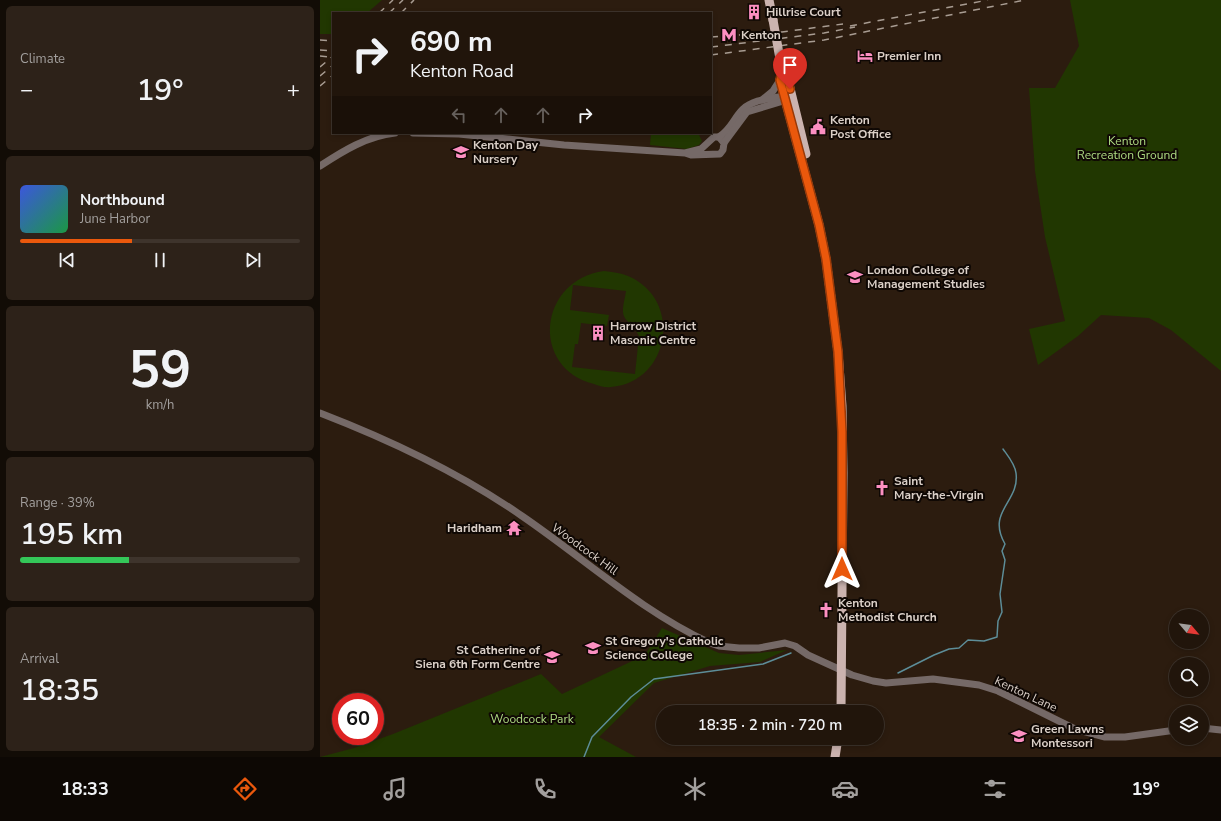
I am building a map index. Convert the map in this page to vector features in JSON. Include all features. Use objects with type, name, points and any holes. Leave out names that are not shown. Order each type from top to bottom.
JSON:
[{"type":"main road","points":[[769,0],[774,20],[781,76],[787,76],[788,98],[814,187],[812,194],[826,259],[838,352],[842,406],[841,705]]},
{"type":"main road","points":[[836,757],[837,745]]},
{"type":"street","points":[[685,153],[701,149],[711,138],[719,137],[727,132],[743,109],[762,100],[772,91],[781,76]]},
{"type":"street","points":[[762,100],[788,98]]},
{"type":"street","points":[[458,134],[564,145],[685,153],[695,155],[710,153],[717,154],[722,152],[724,143],[747,112],[788,98]]},
{"type":"street","points":[[320,166],[345,149],[381,135],[388,134]]},
{"type":"street","points":[[719,137],[724,143]]},
{"type":"street","points":[[706,145],[710,153]]},
{"type":"street","name":"Woodcock Hill","points":[[320,413],[383,438],[467,482],[522,516],[655,614],[691,634],[719,646],[759,648],[785,643],[795,646],[808,655],[842,671]]},
{"type":"street","name":"Kenton Lane","points":[[842,671],[873,681],[886,682],[933,679],[979,685],[998,691],[1075,729],[1105,737],[1125,737],[1169,731]]},
{"type":"street","points":[[1209,729],[1221,730]]},
{"type":"green space","points":[[320,0],[382,0],[368,12],[332,12],[332,34],[320,34]]},
{"type":"green space","name":"Kenton Recreation Ground","points":[[1070,0],[1221,0],[1221,371],[1171,330],[1149,318],[1101,315],[1078,336],[1038,365],[1029,329],[1065,321],[1045,237],[1035,171],[1029,88],[1055,88],[1079,46]]},
{"type":"green space","points":[[651,134],[698,134],[702,141],[699,145],[687,149],[650,145]]},
{"type":"green space","points":[[604,271],[625,275],[646,287],[657,302],[663,320],[663,338],[657,356],[647,371],[631,382],[611,387],[600,386],[573,375],[559,361],[552,344],[550,325],[555,306],[566,290],[582,278]],"holes":[[[573,285],[626,291],[623,314],[632,324],[639,336],[635,374],[572,367],[575,344],[578,344],[581,323],[607,326],[609,315],[570,310]]]},
{"type":"green space","name":"Woodcock Park","points":[[662,628],[719,653],[739,655],[787,650],[760,662],[710,666],[654,683],[599,737],[636,757],[320,757],[362,745],[384,745],[384,737],[541,674],[562,694],[645,655]]},
{"type":"waterway","points":[[898,673],[934,655],[949,649],[959,648],[968,640],[984,641],[997,637],[998,621],[1002,612],[1000,594],[1005,560],[1002,551],[1005,544],[1000,533],[999,523],[1001,515],[1016,483],[1014,466],[1003,449]]},
{"type":"waterway","points":[[584,757],[592,737],[631,697],[654,679],[763,664],[791,653]]},
{"type":"railway","points":[[380,12],[393,0]]},
{"type":"railway","points":[[390,12],[403,0]]},
{"type":"railway","points":[[402,12],[414,0]]},
{"type":"railway","points":[[850,26],[988,0]]},
{"type":"railway","points":[[712,55],[824,40],[1025,0]]},
{"type":"railway","points":[[712,37],[782,32],[843,24]]},
{"type":"railway","points":[[712,47],[824,33],[855,27]]},
{"type":"railway","points":[[320,40],[332,41]]},
{"type":"railway","points":[[320,50],[332,51]]},
{"type":"railway","points":[[320,56],[329,57]]},
{"type":"railway","points":[[320,67],[332,57]]},
{"type":"railway","points":[[320,76],[332,66]]},
{"type":"railway","points":[[320,86],[332,76]]},
{"type":"place","name":"Hillrise Court","points":[[754,12]]},
{"type":"place","name":"Kenton","points":[[729,35]]},
{"type":"place","name":"Premier Inn","points":[[865,56]]},
{"type":"place","name":"Kenton Post Office","points":[[818,127]]},
{"type":"place","name":"Kenton Day Nursery","points":[[461,152]]},
{"type":"place","name":"London College of Management Studies","points":[[855,277]]},
{"type":"place","name":"Harrow District Masonic Centre","points":[[598,333]]},
{"type":"place","name":"Saint Mary-the-Virgin","points":[[882,488]]},
{"type":"place","name":"Haridham","points":[[514,528]]},
{"type":"place","name":"Kenton Methodist Church","points":[[826,610]]},
{"type":"place","name":"St Gregory's Catholic Science College","points":[[593,648]]},
{"type":"place","name":"St Catherine of Siena 6th Form Centre","points":[[552,657]]},
{"type":"place","name":"Green Lawns Montessori","points":[[1019,736]]},
{"type":"route","points":[[790,89],[787,76],[782,72],[779,78],[809,188],[812,194],[823,243],[838,352],[842,406],[842,569]]}]
